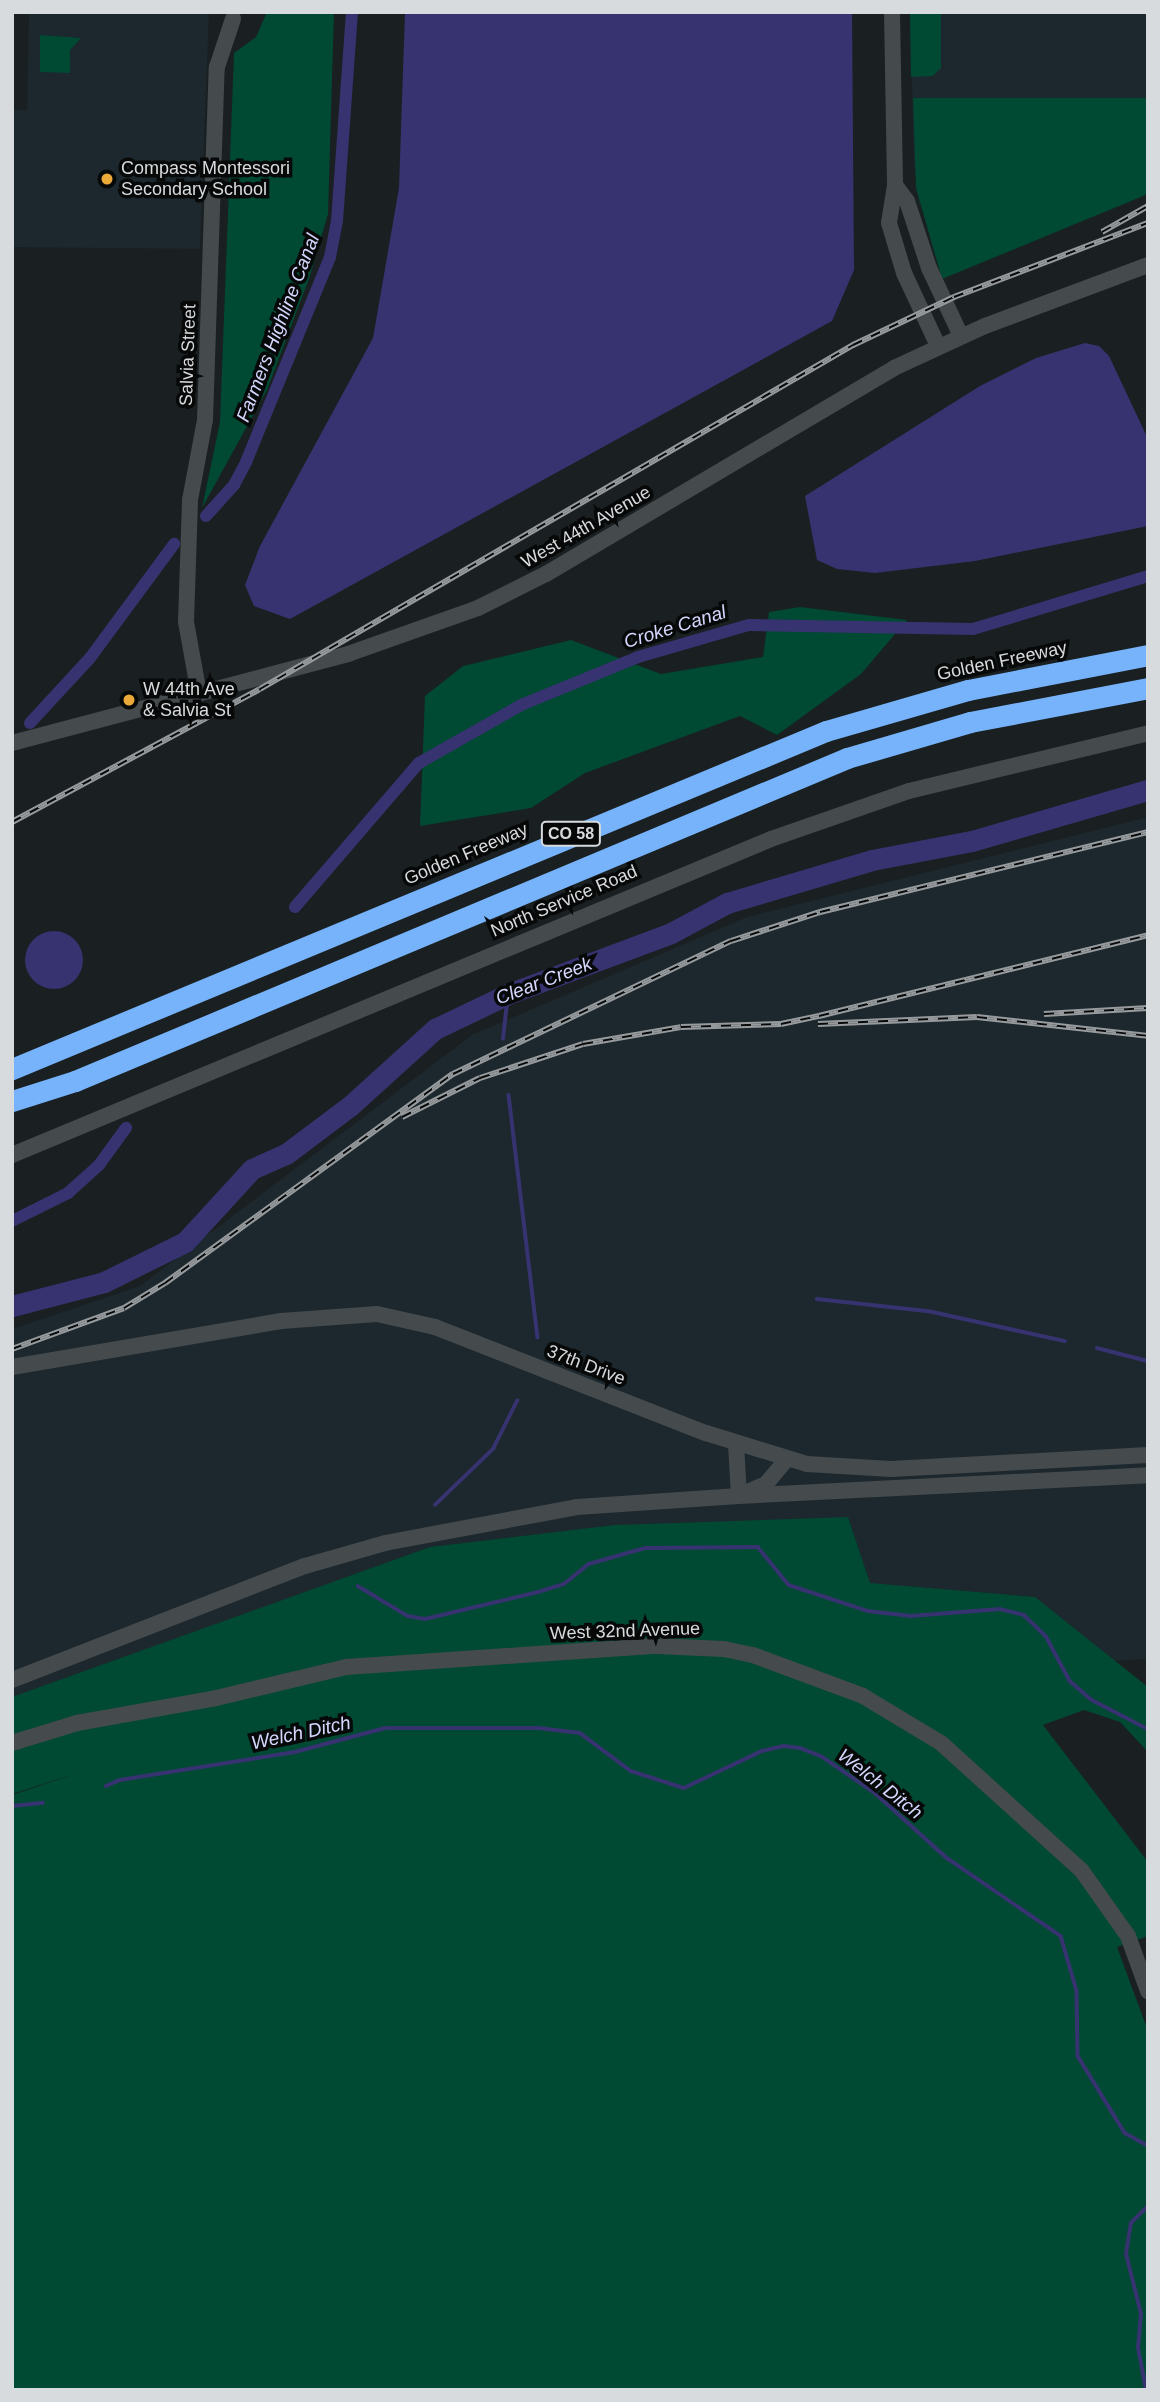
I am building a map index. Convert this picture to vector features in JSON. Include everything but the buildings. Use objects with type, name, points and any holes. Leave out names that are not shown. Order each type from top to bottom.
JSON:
[{"type":"highway","name":"Golden Freeway","points":[[12,1069],[826,731],[981,687],[1148,655]]},
{"type":"highway","name":"CO 58","points":[[12,1101],[75,1081],[847,758],[970,722],[1148,688]]},
{"type":"street","points":[[892,12],[895,185],[888,206],[891,233],[938,346]]},
{"type":"street","name":"Salvia Street","points":[[199,694],[186,615],[190,500],[205,419],[217,66],[233,19]]},
{"type":"street","points":[[895,185],[907,201],[929,268],[961,336]]},
{"type":"street","name":"West 44th Avenue","points":[[12,743],[348,654],[478,608],[592,547],[836,400],[938,346],[1148,265]]},
{"type":"street","name":"North Service Road","points":[[12,1155],[771,839],[909,791],[1148,733]]},
{"type":"street","name":"37th Drive","points":[[12,1367],[281,1321],[377,1314],[435,1328],[736,1444],[787,1459],[891,1469],[1148,1455]]},
{"type":"street","points":[[736,1444],[738,1496]]},
{"type":"street","points":[[738,1496],[766,1484],[787,1459]]},
{"type":"street","points":[[12,1681],[305,1566],[385,1543],[577,1507],[1148,1475]]},
{"type":"street","name":"West 32nd Avenue","points":[[12,1743],[77,1723],[346,1667],[656,1646],[713,1648],[753,1655],[873,1701],[941,1743],[1082,1871],[1128,1936],[1148,1990]]},
{"type":"shaded area","name":"Compass Montessori Secondary School","points":[[29,12],[209,12],[200,249],[12,247],[12,110],[27,110]]},
{"type":"shaded area","points":[[405,12],[852,12],[854,270],[832,321],[290,619],[254,606],[245,585],[260,546],[373,338],[399,188]]},
{"type":"shaded area","points":[[910,12],[1148,12],[1148,138],[919,205],[914,163]]},
{"type":"shaded area","points":[[1085,343],[1099,346],[1109,356],[1148,439],[1148,526],[975,561],[875,573],[837,569],[817,560],[805,496],[980,386],[1036,358]]},
{"type":"shaded area","points":[[1148,817],[1148,1659],[695,1686],[186,1732],[12,1786],[12,1329],[140,1286],[472,1035],[747,917]]},
{"type":"shaded area","points":[[48,931],[60,931],[75,939],[83,954],[83,966],[75,981],[60,989],[48,989],[33,981],[25,966],[25,954],[33,939]]},
{"type":"green space","points":[[267,12],[334,12],[328,214],[310,276],[267,390],[202,508],[220,422],[234,53],[256,37]]},
{"type":"green space","points":[[910,12],[941,12],[941,68],[933,76],[911,77]]},
{"type":"green space","points":[[40,35],[81,38],[70,50],[70,73],[40,72]]},
{"type":"green space","points":[[913,98],[1148,98],[1148,194],[942,279],[916,188]]},
{"type":"green space","points":[[800,607],[907,620],[861,674],[777,735],[740,716],[585,773],[531,808],[420,826],[425,696],[463,666],[571,640],[661,674],[763,657],[769,612]]},
{"type":"green space","points":[[848,1517],[870,1583],[1035,1597],[1148,1687],[1148,1752],[1120,1722],[1084,1710],[1043,1725],[1148,1862],[1148,1936],[1117,1947],[1148,2031],[1148,2390],[12,2390],[12,1795],[84,1771],[12,1794],[12,1697],[430,1547],[615,1525]]},
{"type":"waterway","name":"Farmers Highline Canal","points":[[206,516],[234,485],[246,462],[330,257],[337,221],[352,12]]},
{"type":"waterway","name":"Farmers Highline Canal","points":[[30,723],[90,658],[174,544]]},
{"type":"waterway","name":"Croke Canal","points":[[295,907],[419,763],[521,705],[638,657],[749,625],[973,629],[1148,576]]},
{"type":"waterway","name":"Clear Creek","points":[[12,1306],[104,1282],[185,1242],[252,1169],[286,1154],[350,1106],[435,1029],[508,994],[671,933],[727,903],[872,860],[972,841],[1148,790]]},
{"type":"waterway","points":[[503,1039],[508,994]]},
{"type":"waterway","points":[[509,1095],[538,1337]]},
{"type":"waterway","name":"Croke Canal","points":[[12,1221],[68,1193],[99,1165],[126,1128]]},
{"type":"waterway","points":[[817,1299],[928,1311],[1065,1341]]},
{"type":"waterway","points":[[1097,1348],[1148,1361]]},
{"type":"waterway","points":[[435,1505],[493,1449],[517,1401]]},
{"type":"waterway","points":[[358,1586],[408,1616],[425,1619],[564,1584],[589,1564],[645,1548],[758,1547],[789,1585],[868,1611],[911,1616],[1000,1609],[1024,1615],[1046,1636],[1070,1681],[1092,1700],[1148,1729]]},
{"type":"waterway","name":"Welch Ditch","points":[[106,1786],[120,1780],[295,1752],[385,1728],[539,1728],[580,1733],[631,1771],[684,1788],[762,1751],[784,1746],[800,1748],[821,1756],[875,1793],[947,1858],[1061,1936],[1077,1991],[1078,2056],[1125,2133],[1148,2146]]},
{"type":"waterway","name":"Welch Ditch","points":[[12,1806],[43,1803]]},
{"type":"waterway","name":"Welch Ditch","points":[[1146,2390],[1138,2348],[1141,2314],[1126,2254],[1131,2223],[1148,2206]]},
{"type":"railway","points":[[1102,232],[1148,206]]},
{"type":"railway","points":[[12,822],[260,689],[853,345],[954,297],[1148,223]]},
{"type":"railway","points":[[12,1349],[124,1308],[165,1283],[453,1074],[731,941],[820,912],[1148,832]]},
{"type":"railway","points":[[402,1117],[480,1078],[583,1044],[681,1027],[781,1024],[1148,935]]},
{"type":"railway","points":[[1044,1014],[1148,1008]]},
{"type":"railway","points":[[818,1024],[977,1017],[1148,1036]]},
{"type":"place","name":"Compass Montessori Secondary School","points":[[107,179]]},
{"type":"place","name":"W 44th Ave & Salvia St","points":[[129,700]]}]
